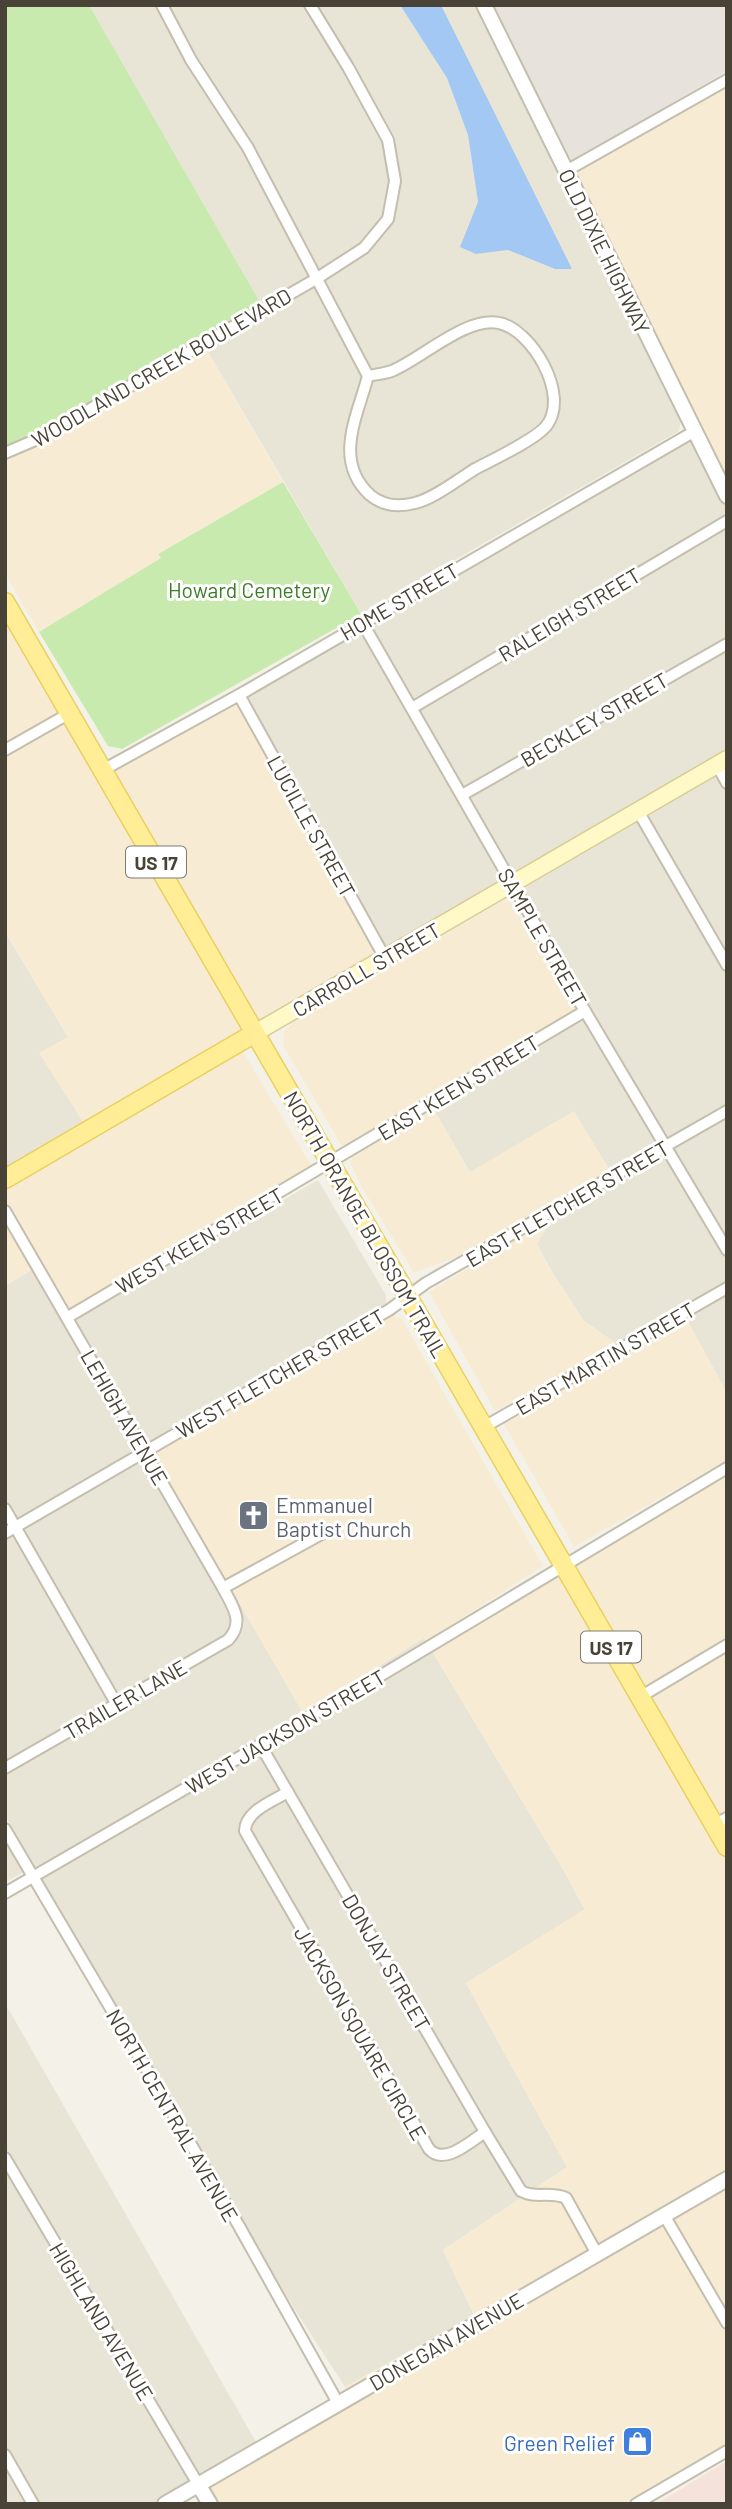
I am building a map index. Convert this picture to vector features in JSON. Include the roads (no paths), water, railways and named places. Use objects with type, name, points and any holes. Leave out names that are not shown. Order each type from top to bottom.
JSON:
[{"type":"main road","name":"NORTH ORANGE BLOSSOM TRAIL","points":[[5,601],[640,1697],[721,1822],[727,1847]]},
{"type":"main road","name":"CARROLL STREET","points":[[5,1179],[722,762]]},
{"type":"street","name":"WOODLAND CREEK BOULEVARD","points":[[162,5],[191,60],[248,148],[316,279]]},
{"type":"street","name":"WOODLAND CREEK BOULEVARD","points":[[5,453],[40,438],[316,279],[364,248],[388,219],[395,181],[388,140],[310,5]]},
{"type":"street","name":"OLD DIXIE HIGHWAY","points":[[484,5],[727,496]]},
{"type":"street","points":[[566,171],[727,80]]},
{"type":"street","points":[[316,279],[368,376],[350,440],[350,465],[356,478],[377,500],[387,504],[418,503],[521,444],[547,425],[555,403],[550,375],[520,331],[498,322],[480,324],[457,333],[392,371],[368,376]]},
{"type":"street","name":"HOME STREET","points":[[103,770],[239,695],[695,431]]},
{"type":"street","name":"RALEIGH STREET","points":[[412,708],[727,521]]},
{"type":"street","name":"SAMPLE STREET","points":[[362,622],[585,1011],[727,1250]]},
{"type":"street","name":"BECKLEY STREET","points":[[461,795],[727,644]]},
{"type":"street","name":"LUCILLE STREET","points":[[239,695],[384,958]]},
{"type":"street","points":[[5,750],[70,713]]},
{"type":"street","points":[[722,762],[727,783]]},
{"type":"street","points":[[638,811],[727,965]]},
{"type":"street","name":"EAST KEEN STREET","points":[[330,1163],[585,1011]]},
{"type":"street","name":"EAST FLETCHER STREET","points":[[408,1297],[426,1283],[727,1111]]},
{"type":"street","name":"WEST KEEN STREET","points":[[68,1317],[330,1163]]},
{"type":"street","name":"LEHIGH AVENUE","points":[[5,1211],[223,1588],[237,1614],[237,1625]]},
{"type":"street","name":"EAST MARTIN STREET","points":[[484,1427],[727,1288]]},
{"type":"street","name":"WEST FLETCHER STREET","points":[[10,1530],[408,1297]]},
{"type":"street","name":"WEST JACKSON STREET","points":[[5,1893],[261,1746],[727,1468]]},
{"type":"street","points":[[5,1509],[10,1530],[116,1703]]},
{"type":"street","points":[[223,1588],[323,1533]]},
{"type":"street","name":"TRAILER LANE","points":[[5,1768],[228,1640],[237,1625]]},
{"type":"street","points":[[640,1697],[727,1645]]},
{"type":"street","name":"DONJAY STREET","points":[[261,1746],[485,2133]]},
{"type":"street","name":"JACKSON SQUARE CIRCLE","points":[[288,1792],[247,1820],[245,1831],[254,1849],[433,2154],[444,2156],[485,2133]]},
{"type":"street","name":"NORTH CENTRAL AVENUE","points":[[5,1829],[239,2227],[338,2403]]},
{"type":"street","points":[[485,2133],[521,2191],[527,2195],[551,2193],[566,2198],[597,2254]]},
{"type":"street","name":"HIGHLAND AVENUE","points":[[5,2158],[198,2484]]},
{"type":"street","name":"DONEGAN AVENUE","points":[[165,2504],[727,2179]]},
{"type":"street","points":[[664,2215],[727,2323]]},
{"type":"street","points":[[636,2504],[727,2451]]},
{"type":"street","points":[[5,2455],[33,2504]]},
{"type":"street","points":[[198,2484],[210,2504]]},
{"type":"water","points":[[400,5],[441,5],[572,269],[555,269],[508,250],[476,254],[460,247],[478,202],[468,135],[447,78]]},
{"type":"place","name":"Emmanuel Baptist Church","points":[[253,1516]]},
{"type":"place","name":"Green Relief","points":[[638,2442]]},
{"type":"park label","name":"Howard Cemetery","points":[[249,589]]}]
